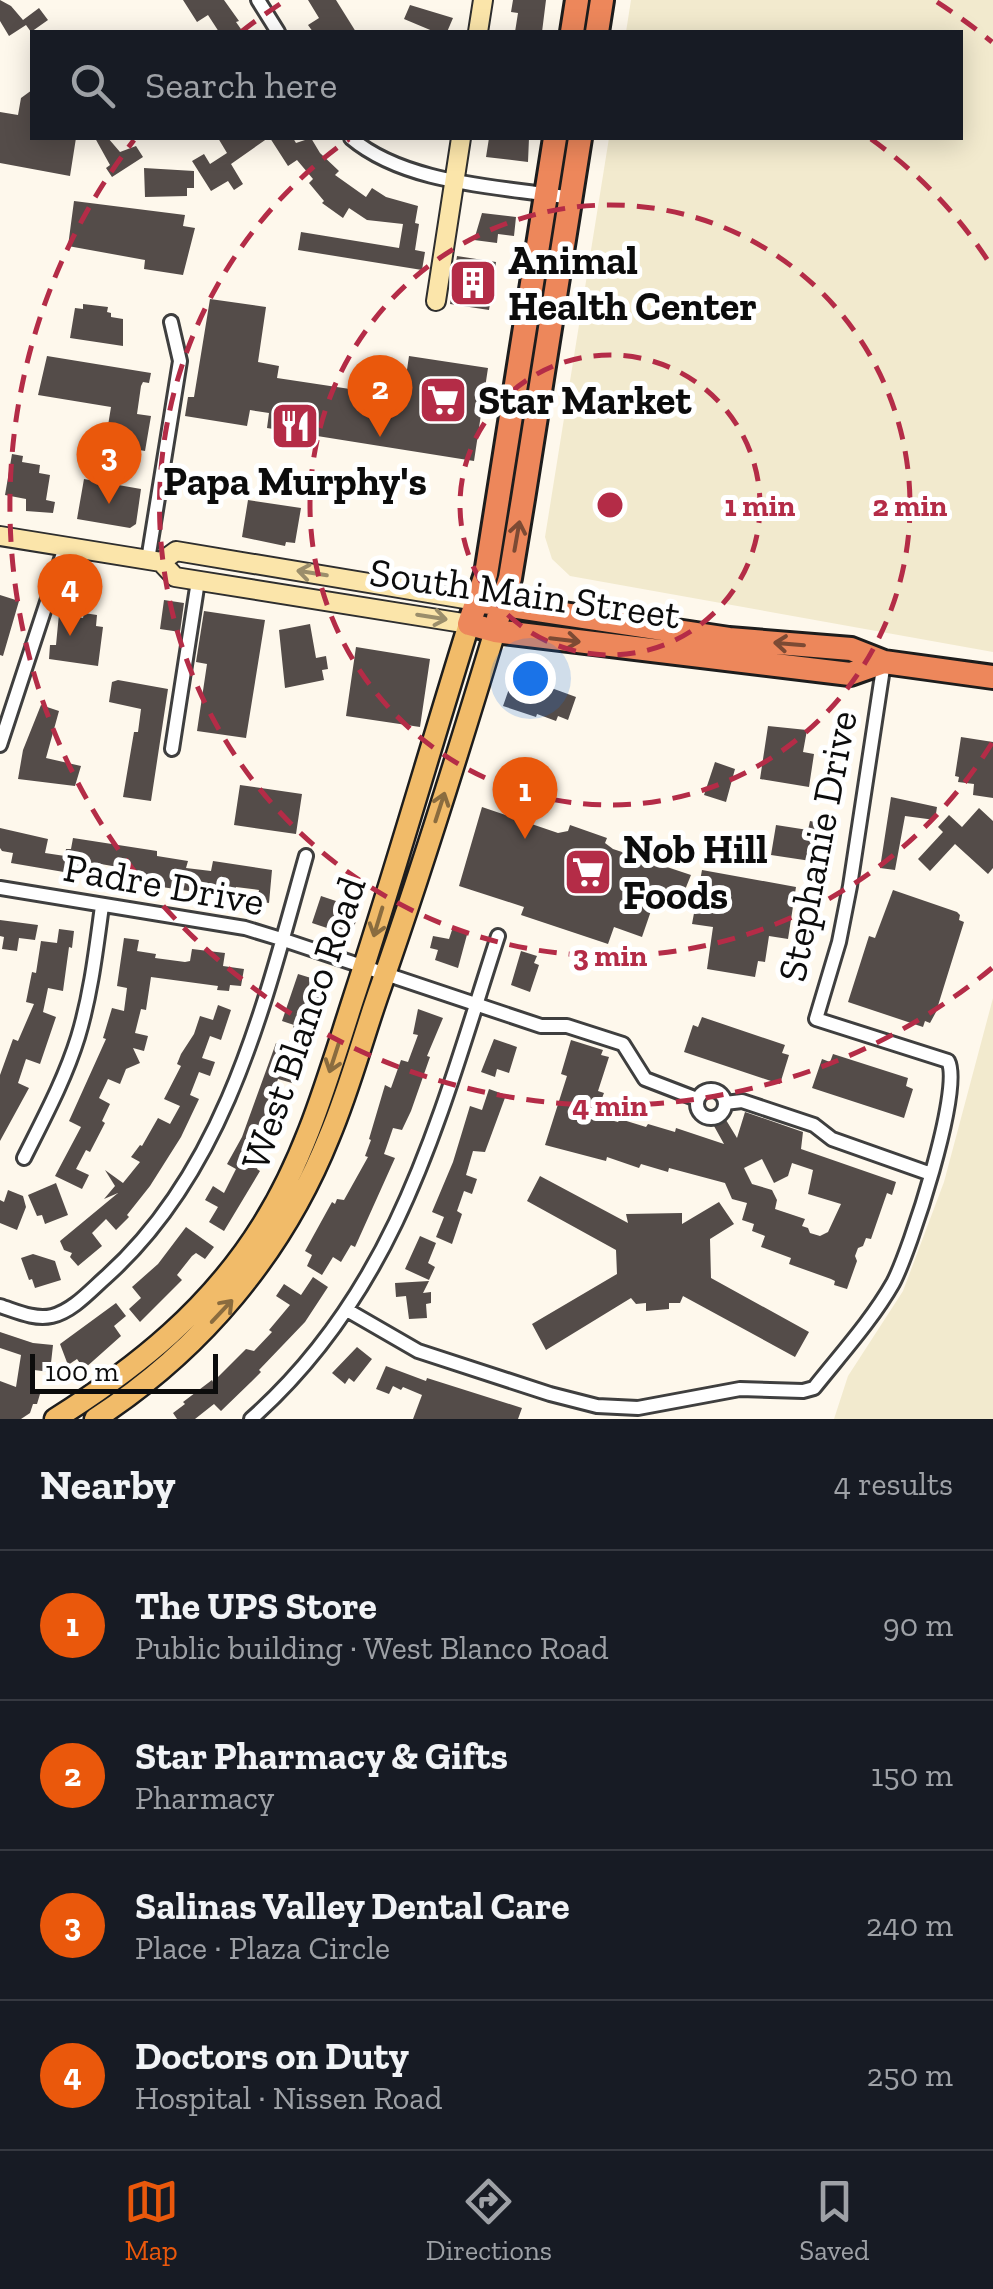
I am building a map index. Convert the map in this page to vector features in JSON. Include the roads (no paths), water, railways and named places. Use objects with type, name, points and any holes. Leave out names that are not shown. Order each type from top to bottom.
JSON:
[{"type":"highway","points":[[572,30],[577,0]]},
{"type":"highway","points":[[597,30],[602,0]]},
{"type":"highway","points":[[469,624],[486,574],[555,140]]},
{"type":"highway","points":[[495,631],[524,498],[580,140]]},
{"type":"highway","name":"South Main Street","points":[[477,601],[729,639],[851,649],[884,662],[993,677]]},
{"type":"highway","name":"South Main Street","points":[[469,624],[495,631],[850,674],[884,662]]},
{"type":"main road","points":[[478,30],[483,0]]},
{"type":"main road","points":[[436,301],[462,140]]},
{"type":"main road","name":"South Main Street","points":[[0,536],[154,561],[175,577],[469,624]]},
{"type":"main road","name":"South Main Street","points":[[154,561],[176,551],[477,601]]},
{"type":"main road","name":"West Blanco Road","points":[[55,1419],[116,1380],[167,1340],[218,1286],[263,1224],[293,1170],[364,966],[469,624]]},
{"type":"main road","name":"West Blanco Road","points":[[95,1419],[134,1394],[190,1346],[242,1289],[301,1199],[331,1133],[386,972],[495,631]]},
{"type":"street","points":[[258,0],[277,30]]},
{"type":"street","points":[[354,140],[388,162],[455,179],[570,198]]},
{"type":"street","points":[[154,561],[180,360],[171,322]]},
{"type":"street","points":[[0,745],[65,546]]},
{"type":"street","points":[[172,749],[198,581]]},
{"type":"street","name":"Stephanie Drive","points":[[348,1310],[430,1356],[597,1406],[638,1408],[740,1389],[814,1388],[894,1281],[931,1174],[953,1083],[948,1061],[816,1019],[847,904],[884,662]]},
{"type":"street","points":[[0,1306],[40,1317],[63,1311],[112,1272],[168,1209],[199,1162],[222,1116],[306,856]]},
{"type":"street","name":"Padre Drive","points":[[0,888],[244,928],[281,939],[541,1026],[567,1026],[623,1044],[645,1079],[697,1099]]},
{"type":"street","points":[[24,1158],[78,1038],[92,980],[102,906]]},
{"type":"street","points":[[251,1419],[285,1389],[348,1310],[386,1245],[410,1196],[498,936]]},
{"type":"street","points":[[712,1090],[721,1094],[724,1103],[719,1115],[706,1117],[699,1112],[697,1099],[712,1090]]},
{"type":"street","points":[[724,1103],[742,1101],[814,1125],[832,1139],[931,1174]]},
{"type":"place","name":"Animal Health Center","points":[[473,283]]},
{"type":"place","name":"Star Market","points":[[443,400]]},
{"type":"place","name":"Papa Murphy's","points":[[295,426]]},
{"type":"place","name":"Star Pharmacy & Gifts","points":[[380,437]]},
{"type":"place","name":"Salinas Valley Dental Care","points":[[109,504]]},
{"type":"place","name":"Doctors on Duty","points":[[70,636]]},
{"type":"place","name":"The UPS Store","points":[[525,839]]},
{"type":"place","name":"Nob Hill Foods","points":[[588,872]]}]
